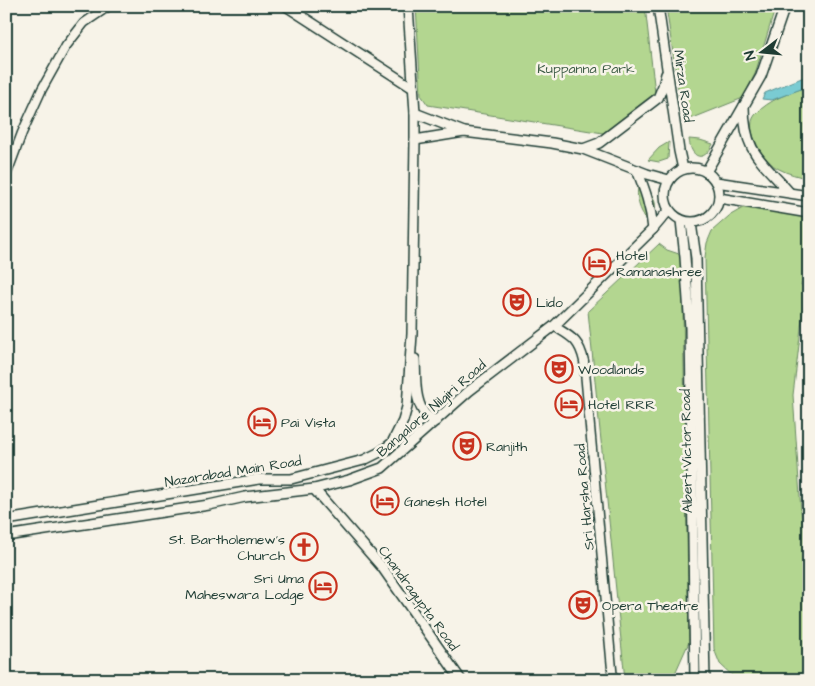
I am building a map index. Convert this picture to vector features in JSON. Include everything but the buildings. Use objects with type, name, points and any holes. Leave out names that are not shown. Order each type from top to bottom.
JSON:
[{"type":"main road","points":[[286,6],[413,88]]},
{"type":"main road","points":[[408,6],[413,88]]},
{"type":"main road","name":"Mirza Road","points":[[658,6],[679,151],[684,169]]},
{"type":"main road","points":[[706,172],[760,76],[785,6]]},
{"type":"main road","points":[[583,150],[603,140],[658,98],[667,67]]},
{"type":"main road","name":"Nazarabad Main Road","points":[[6,520],[259,479],[291,479],[364,460],[382,451],[392,443],[404,421],[407,407],[412,334],[415,140],[413,88]]},
{"type":"main road","points":[[744,106],[744,124],[752,150],[758,160],[789,192]]},
{"type":"main road","points":[[415,113],[464,132],[552,143],[583,150],[669,180]]},
{"type":"main road","points":[[415,140],[464,132]]},
{"type":"main road","points":[[691,168],[706,172],[716,182],[719,198],[716,208],[710,216],[701,221],[690,223],[674,217],[669,210],[664,195],[669,180],[675,173],[684,169],[691,168]]},
{"type":"main road","points":[[637,170],[648,196],[653,229]]},
{"type":"main road","points":[[716,182],[809,196]]},
{"type":"main road","points":[[719,198],[809,213]]},
{"type":"main road","name":"Bangalore Nilgiri Road","points":[[6,536],[209,505],[245,497],[314,489],[350,480],[382,468],[469,391],[554,326],[653,229],[669,210]]},
{"type":"main road","points":[[681,220],[690,328],[695,680]]},
{"type":"main road","name":"Albert Victor Road","points":[[690,223],[696,258],[705,680]]},
{"type":"main road","points":[[412,334],[417,394],[423,411],[436,421]]},
{"type":"main road","name":"Chandragupta Road","points":[[314,489],[382,566],[461,680]]},
{"type":"street","points":[[6,176],[22,133],[38,98],[66,46],[84,23],[109,6]]},
{"type":"street","name":"Sri Harsha Road","points":[[554,326],[575,341],[581,348],[584,361],[612,680]]},
{"type":"green space","name":"Kuppanna Park","points":[[416,6],[645,6],[655,93],[603,133],[428,105],[421,95]]},
{"type":"green space","points":[[666,6],[776,6],[755,74],[743,98],[683,122]]},
{"type":"green space","points":[[809,86],[809,179],[773,166],[757,145],[752,129],[752,121],[761,109],[780,97]]},
{"type":"green space","points":[[689,139],[713,144],[706,154],[698,156],[692,151]]},
{"type":"green space","points":[[669,142],[668,159],[659,162],[648,160],[659,148]]},
{"type":"green space","points":[[639,182],[652,196],[655,205],[655,211],[649,223],[639,204],[637,193]]},
{"type":"green space","points":[[781,204],[809,208],[809,258],[801,285],[806,286],[793,395],[801,511],[809,550],[809,680],[737,680],[720,664],[714,649],[705,257],[707,243],[712,231],[729,216],[748,205]]},
{"type":"green space","points":[[659,244],[667,250],[682,255],[689,642],[672,680],[625,680],[588,311]]},
{"type":"water","points":[[809,75],[809,86],[772,100],[762,99],[765,93]]},
{"type":"place","name":"Hotel Ramanashree","points":[[597,263]]},
{"type":"place","name":"Lido","points":[[517,302]]},
{"type":"place","name":"Woodlands","points":[[559,369]]},
{"type":"place","name":"Hotel RRR","points":[[569,404]]},
{"type":"place","name":"Pai Vista","points":[[262,422]]},
{"type":"place","name":"Ranjith","points":[[467,446]]},
{"type":"place","name":"Ganesh Hotel","points":[[385,501]]},
{"type":"place","name":"St. Bartholemew's Church","points":[[304,547]]},
{"type":"place","name":"Sri Uma Maheswara Lodge","points":[[323,586]]},
{"type":"place","name":"Opera Theatre","points":[[583,605]]}]
